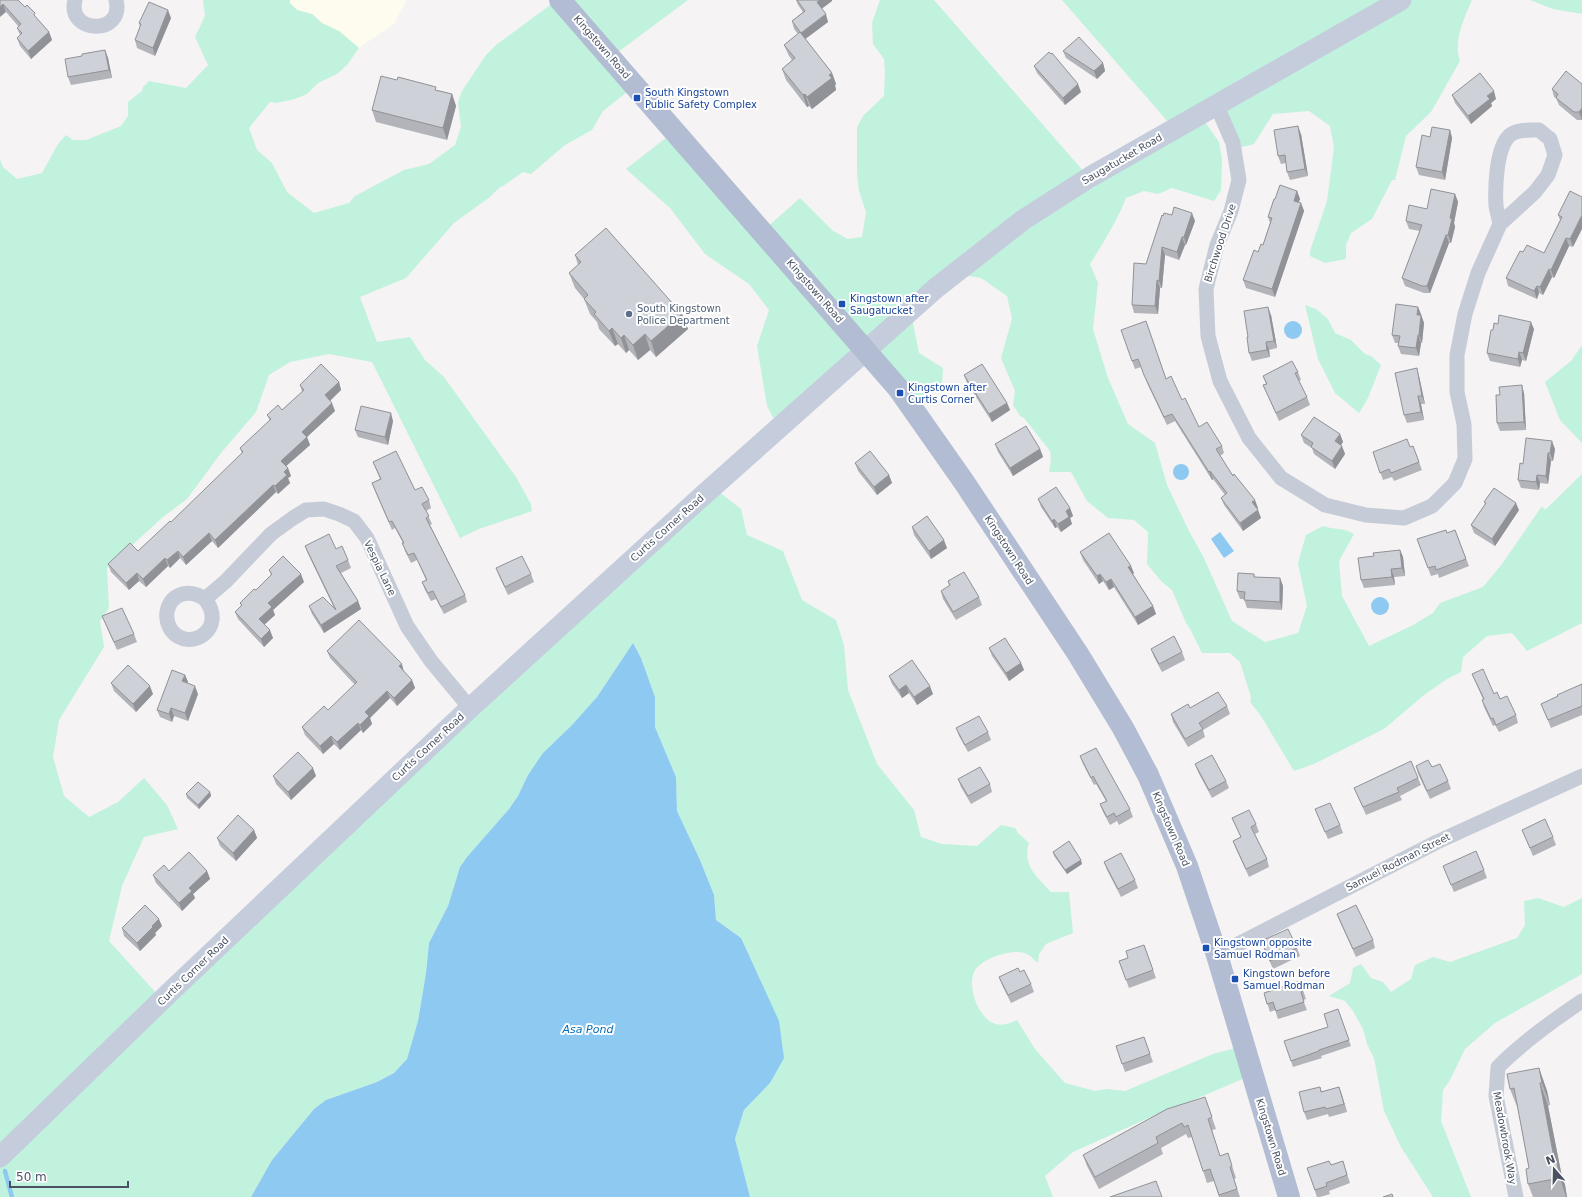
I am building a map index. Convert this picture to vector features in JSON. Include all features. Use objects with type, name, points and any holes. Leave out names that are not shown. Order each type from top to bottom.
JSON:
[{"type":"main road","name":"Kingstown Road","points":[[560,0],[867,350],[898,388],[964,482],[1078,654],[1123,728],[1154,788],[1184,859],[1216,955],[1289,1197]]},
{"type":"street","points":[[73,1],[80,20],[86,24],[98,27],[104,26],[114,17],[117,11],[116,0]]},
{"type":"street","name":"Saugatucket Road","points":[[867,350],[936,288],[1023,220],[1090,177],[1401,0]]},
{"type":"street","name":"Birchwood Drive","points":[[1216,104],[1233,143],[1239,180],[1231,211],[1217,245],[1206,289],[1208,336],[1220,381],[1250,438],[1281,478],[1325,505],[1366,515],[1404,518],[1432,506],[1455,482],[1465,459],[1464,424],[1457,392],[1457,355],[1465,314],[1478,273],[1500,224],[1535,192],[1548,175],[1555,155],[1550,139],[1539,130],[1525,130],[1510,136],[1501,148],[1496,198],[1496,206],[1500,224]]},
{"type":"street","name":"Curtis Corner Road","points":[[0,1157],[168,994],[470,708],[699,499],[867,350]]},
{"type":"street","name":"Vespia Lane","points":[[205,599],[226,581],[271,534],[293,518],[306,510],[324,509],[339,514],[354,521],[366,538],[407,626],[431,660],[470,708]]},
{"type":"street","name":"Samuel Rodman Street","points":[[1216,955],[1437,842],[1582,776]]},
{"type":"street","name":"Meadowbrook Way","points":[[1516,1197],[1496,1096],[1498,1067],[1516,1049],[1541,1029],[1582,1001]]},
{"type":"shaded area","points":[[290,0],[407,0],[394,24],[359,48],[339,31],[322,23],[312,14],[297,10],[290,3]]},
{"type":"green space","points":[[203,0],[290,0],[290,3],[297,10],[312,14],[322,23],[339,31],[359,48],[347,65],[337,74],[318,83],[307,94],[295,99],[276,103],[270,102],[249,128],[257,150],[272,163],[287,192],[314,213],[349,203],[355,196],[404,170],[429,164],[455,145],[461,127],[458,102],[462,91],[486,55],[496,45],[557,0],[688,0],[614,55],[636,85],[603,111],[592,130],[565,145],[531,174],[523,172],[500,187],[490,197],[454,223],[406,278],[360,297],[377,342],[410,337],[425,360],[444,377],[516,477],[531,504],[532,511],[479,529],[460,538],[372,362],[329,354],[290,362],[269,375],[256,412],[221,453],[187,499],[163,517],[107,568],[109,608],[100,621],[104,647],[59,720],[53,757],[64,796],[89,817],[118,802],[144,778],[167,805],[178,829],[144,837],[122,886],[109,941],[157,994],[714,488],[741,509],[747,535],[783,551],[802,600],[836,620],[844,645],[848,690],[877,764],[914,810],[921,837],[942,844],[977,846],[1001,825],[1015,828],[1018,833],[1029,843],[1027,851],[1029,865],[1036,876],[1051,892],[1069,892],[1073,933],[1046,944],[1039,954],[1038,963],[1029,955],[1023,953],[1008,953],[983,962],[974,972],[972,979],[973,994],[984,1016],[990,1021],[999,1025],[1017,1020],[1035,1049],[1065,1083],[1095,1091],[1107,1089],[1125,1091],[1213,1054],[1243,1046],[1252,1075],[1177,1107],[1173,1107],[1073,1152],[1045,1176],[1053,1197],[750,1197],[735,1139],[744,1110],[770,1083],[741,938],[716,920],[714,895],[700,860],[677,811],[676,777],[655,727],[655,697],[641,658],[633,643],[597,697],[572,725],[551,745],[528,775],[518,796],[509,809],[460,867],[448,906],[429,943],[426,973],[418,1021],[407,1059],[394,1073],[377,1082],[326,1100],[314,1109],[272,1160],[251,1197],[0,1197],[0,160],[3,167],[17,179],[42,173],[58,144],[66,135],[73,140],[86,140],[121,126],[128,116],[128,102],[142,91],[143,87],[149,81],[186,88],[208,65],[195,37],[205,16]]},
{"type":"green space","points":[[880,0],[934,0],[1085,173],[1169,123],[1062,0],[1472,0],[1460,30],[1458,53],[1460,61],[1431,112],[1406,136],[1395,180],[1392,180],[1372,219],[1351,233],[1346,245],[1346,259],[1325,263],[1310,256],[1310,251],[1327,201],[1334,147],[1330,126],[1309,111],[1273,114],[1254,144],[1238,148],[1221,99],[1199,113],[1219,142],[1222,159],[1221,190],[1214,201],[1172,188],[1158,194],[1144,191],[1126,198],[1105,240],[1090,264],[1098,283],[1093,329],[1108,378],[1128,424],[1155,443],[1167,485],[1203,556],[1232,621],[1265,642],[1298,633],[1307,606],[1298,563],[1306,535],[1323,526],[1346,530],[1354,534],[1339,561],[1342,596],[1369,646],[1413,625],[1433,613],[1440,603],[1483,587],[1502,564],[1542,506],[1545,510],[1582,474],[1582,623],[1527,651],[1512,633],[1487,636],[1463,657],[1461,672],[1447,679],[1424,695],[1384,729],[1314,764],[1294,771],[1261,716],[1250,702],[1251,697],[1240,662],[1230,653],[1202,653],[1186,623],[1172,590],[1162,582],[1147,564],[1148,532],[1134,520],[1108,518],[1087,501],[1071,472],[1049,472],[1051,459],[1050,451],[1024,418],[1020,416],[1013,405],[1015,391],[1001,358],[1012,319],[1007,296],[981,278],[951,273],[910,309],[919,353],[943,368],[942,385],[917,405],[871,354],[777,425],[767,406],[757,346],[769,310],[749,284],[705,254],[670,208],[626,169],[676,130],[765,229],[800,198],[833,231],[848,239],[862,237],[866,212],[859,191],[857,173],[857,127],[863,116],[884,96],[884,59],[873,44],[872,23]]},
{"type":"green space","points":[[1530,0],[1582,0],[1582,14],[1553,9]]},
{"type":"green space","points":[[1305,305],[1316,309],[1328,319],[1335,333],[1351,340],[1365,354],[1371,356],[1381,365],[1368,398],[1359,413],[1335,393],[1318,359]]},
{"type":"green space","points":[[1582,345],[1582,443],[1560,420],[1545,382],[1571,361]]},
{"type":"green space","points":[[1538,898],[1564,907],[1582,898],[1582,974],[1495,1023],[1465,1049],[1450,1080],[1443,1090],[1441,1121],[1471,1197],[1433,1197],[1401,1147],[1384,1111],[1374,1058],[1367,1044],[1363,1029],[1353,1011],[1345,1001],[1329,996],[1350,983],[1353,968],[1361,964],[1371,978],[1383,982],[1391,992],[1411,979],[1415,965],[1433,957],[1450,962],[1517,938],[1525,925],[1524,901]]},
{"type":"water","points":[[1293,321],[1299,324],[1302,330],[1299,336],[1293,339],[1287,336],[1284,330],[1287,324]]},
{"type":"water","points":[[1178,464],[1184,464],[1189,469],[1187,478],[1184,480],[1178,480],[1173,475],[1173,469]]},
{"type":"water","points":[[1220,532],[1234,551],[1224,558],[1211,539]]},
{"type":"water","points":[[1380,597],[1386,600],[1389,606],[1386,612],[1380,615],[1374,612],[1371,606],[1374,600]]},
{"type":"water","name":"Asa Pond","points":[[633,643],[641,658],[655,697],[655,727],[676,777],[677,811],[700,860],[714,895],[716,920],[741,938],[779,1021],[784,1058],[770,1083],[744,1110],[735,1139],[750,1197],[251,1197],[272,1160],[314,1109],[326,1100],[377,1082],[394,1073],[407,1059],[418,1021],[426,973],[429,943],[448,906],[460,867],[509,809],[518,796],[528,775],[543,753],[572,725],[597,697]]},
{"type":"building","points":[[0,0],[18,0],[25,7],[27,5],[49,32],[28,51],[17,38],[22,33],[17,28],[21,24],[3,4],[0,7]]},
{"type":"building","points":[[797,0],[820,0],[817,2],[826,14],[801,33],[792,21],[805,11]]},
{"type":"building","points":[[149,2],[168,10],[153,48],[135,40],[141,24],[139,23]]},
{"type":"building","points":[[800,32],[832,73],[829,75],[832,78],[807,97],[805,94],[803,95],[782,69],[795,58],[784,45]]},
{"type":"building","points":[[1079,37],[1103,63],[1094,71],[1063,51]]},
{"type":"building","points":[[105,50],[109,70],[68,77],[65,59]]},
{"type":"building","points":[[1049,52],[1051,54],[1052,53],[1078,84],[1063,98],[1034,66]]},
{"type":"building","points":[[1566,71],[1582,84],[1582,108],[1579,112],[1574,112],[1556,98],[1558,94],[1552,89]]},
{"type":"building","points":[[1480,73],[1494,91],[1487,96],[1490,99],[1468,116],[1452,95]]},
{"type":"building","points":[[381,76],[397,80],[398,77],[436,87],[435,90],[452,94],[443,128],[372,110]]},
{"type":"building","points":[[1298,126],[1305,169],[1287,172],[1285,155],[1278,156],[1274,130]]},
{"type":"building","points":[[1432,127],[1450,130],[1442,172],[1416,167],[1422,135],[1430,137]]},
{"type":"building","points":[[1280,185],[1297,191],[1294,201],[1301,203],[1272,289],[1243,280],[1254,250],[1258,252],[1261,244],[1263,245],[1272,218],[1268,217]]},
{"type":"building","points":[[1431,189],[1455,194],[1450,218],[1452,219],[1448,235],[1446,235],[1427,286],[1422,286],[1402,278],[1422,225],[1406,221],[1409,205],[1427,209]]},
{"type":"building","points":[[1570,191],[1582,197],[1582,215],[1570,239],[1566,238],[1551,270],[1549,269],[1540,287],[1537,286],[1534,291],[1506,278],[1520,251],[1523,252],[1527,245],[1544,253],[1562,217],[1558,215]]},
{"type":"building","points":[[1174,207],[1192,213],[1177,252],[1162,247],[1155,306],[1132,305],[1134,263],[1146,264],[1162,215],[1163,216],[1164,213],[1172,215]]},
{"type":"building","points":[[606,228],[682,314],[651,341],[645,334],[633,345],[624,335],[621,338],[612,328],[609,331],[594,314],[596,312],[584,299],[588,295],[569,273],[581,262],[575,255]]},
{"type":"building","points":[[1396,304],[1418,307],[1417,315],[1421,315],[1416,348],[1398,346],[1400,336],[1392,335]]},
{"type":"building","points":[[1268,307],[1274,341],[1266,342],[1267,350],[1249,353],[1244,311]]},
{"type":"building","points":[[1499,315],[1531,322],[1523,353],[1519,352],[1518,359],[1487,353],[1491,330],[1493,330],[1494,323],[1498,324]]},
{"type":"building","points":[[1146,321],[1166,379],[1171,376],[1182,400],[1185,398],[1199,427],[1207,422],[1222,446],[1216,449],[1233,476],[1234,474],[1255,500],[1252,502],[1258,510],[1240,523],[1221,498],[1227,493],[1210,471],[1209,472],[1172,414],[1164,417],[1138,359],[1132,361],[1121,330]]},
{"type":"building","points":[[1292,361],[1298,372],[1295,373],[1307,397],[1276,413],[1263,385],[1267,384],[1263,376]]},
{"type":"building","points":[[321,364],[339,382],[325,395],[332,403],[302,432],[307,437],[281,461],[288,468],[284,472],[287,475],[275,486],[273,485],[215,540],[209,533],[183,557],[178,551],[167,560],[165,558],[143,579],[137,573],[126,583],[108,564],[130,543],[138,551],[170,521],[171,522],[243,452],[240,448],[271,419],[267,415],[278,405],[282,410],[304,390],[300,385]]},
{"type":"building","points":[[982,364],[1007,403],[989,414],[964,375]]},
{"type":"building","points":[[1417,368],[1422,396],[1418,396],[1421,412],[1404,415],[1395,373]]},
{"type":"building","points":[[1522,385],[1524,422],[1497,423],[1496,395],[1500,395],[1499,387]]},
{"type":"building","points":[[361,406],[391,413],[385,437],[355,430]]},
{"type":"building","points":[[1314,417],[1340,434],[1335,441],[1342,446],[1332,461],[1311,447],[1313,443],[1301,435]]},
{"type":"building","points":[[1026,426],[1040,449],[1010,468],[995,444]]},
{"type":"building","points":[[1526,438],[1552,441],[1550,453],[1548,453],[1546,476],[1537,475],[1536,482],[1518,480],[1520,463],[1523,464]]},
{"type":"building","points":[[1407,439],[1410,447],[1413,446],[1419,462],[1391,473],[1389,469],[1380,473],[1373,452]]},
{"type":"building","points":[[396,451],[415,490],[422,487],[429,500],[422,504],[429,516],[426,518],[465,595],[441,607],[433,591],[428,593],[422,582],[427,580],[414,553],[408,555],[402,543],[404,543],[392,521],[389,522],[372,483],[381,479],[373,462]]},
{"type":"building","points":[[870,451],[889,475],[874,487],[855,463]]},
{"type":"building","points":[[1056,487],[1070,508],[1066,511],[1069,517],[1058,524],[1054,519],[1052,521],[1038,499]]},
{"type":"building","points":[[1494,488],[1516,503],[1492,539],[1471,525]]},
{"type":"building","points":[[927,516],[944,540],[929,551],[912,527]]},
{"type":"building","points":[[1446,530],[1447,533],[1455,530],[1466,559],[1436,570],[1435,566],[1428,568],[1417,539]]},
{"type":"building","points":[[1109,533],[1131,566],[1128,567],[1153,606],[1135,617],[1111,579],[1106,582],[1100,574],[1097,576],[1080,552]]},
{"type":"building","points":[[329,534],[336,549],[342,546],[348,560],[336,566],[358,601],[321,625],[309,606],[323,597],[336,610],[305,546]]},
{"type":"building","points":[[1400,550],[1402,568],[1391,569],[1392,577],[1361,580],[1358,558],[1374,556],[1373,553]]},
{"type":"building","points":[[283,556],[301,574],[268,603],[272,607],[259,619],[270,630],[261,639],[235,612],[242,605],[240,603],[272,574],[269,570]]},
{"type":"building","points":[[522,556],[531,574],[505,587],[496,568]]},
{"type":"building","points":[[964,572],[979,597],[953,612],[941,591],[950,585],[948,581]]},
{"type":"building","points":[[1238,573],[1254,574],[1254,577],[1280,578],[1280,602],[1244,600],[1245,592],[1237,591]]},
{"type":"building","points":[[122,608],[134,634],[114,642],[102,616]]},
{"type":"building","points":[[359,620],[402,664],[399,666],[412,680],[394,698],[387,691],[365,712],[369,716],[360,725],[358,723],[337,742],[331,736],[320,746],[302,727],[324,706],[328,710],[357,682],[327,651]]},
{"type":"building","points":[[1174,636],[1182,652],[1159,664],[1151,649]]},
{"type":"building","points":[[1005,638],[1021,663],[1006,673],[989,648]]},
{"type":"building","points":[[912,660],[930,686],[914,697],[906,685],[899,690],[889,676]]},
{"type":"building","points":[[128,665],[150,686],[133,704],[111,683]]},
{"type":"building","points":[[1483,669],[1494,694],[1497,692],[1500,699],[1507,696],[1516,715],[1496,725],[1493,718],[1491,719],[1482,700],[1484,699],[1472,674]]},
{"type":"building","points":[[172,670],[185,675],[182,681],[195,686],[185,713],[171,708],[169,714],[157,710]]},
{"type":"building","points":[[1582,684],[1582,706],[1548,720],[1541,704]]},
{"type":"building","points":[[1218,692],[1227,706],[1199,723],[1203,729],[1185,739],[1171,714],[1188,704],[1190,708]]},
{"type":"building","points":[[979,716],[988,732],[965,745],[956,728]]},
{"type":"building","points":[[1096,748],[1130,809],[1116,817],[1114,813],[1107,817],[1100,804],[1107,801],[1093,776],[1091,778],[1080,756]]},
{"type":"building","points":[[298,752],[313,768],[288,792],[273,776]]},
{"type":"building","points":[[1212,755],[1226,781],[1209,790],[1195,764]]},
{"type":"building","points":[[1428,760],[1432,767],[1440,764],[1448,781],[1427,791],[1416,766]]},
{"type":"building","points":[[1411,761],[1418,778],[1397,788],[1399,792],[1363,807],[1354,788]]},
{"type":"building","points":[[980,767],[990,784],[968,796],[958,779]]},
{"type":"building","points":[[198,782],[210,792],[198,805],[186,794]]},
{"type":"building","points":[[1330,803],[1340,825],[1325,832],[1315,809]]},
{"type":"building","points":[[1249,810],[1256,824],[1251,827],[1267,859],[1246,869],[1233,841],[1241,837],[1232,818]]},
{"type":"building","points":[[238,815],[254,830],[233,853],[217,838]]},
{"type":"building","points":[[1545,819],[1553,837],[1530,848],[1522,830]]},
{"type":"building","points":[[1069,841],[1081,860],[1065,870],[1053,852]]},
{"type":"building","points":[[1476,851],[1484,870],[1451,885],[1443,866]]},
{"type":"building","points":[[189,852],[207,871],[189,888],[192,891],[179,903],[153,875],[164,865],[169,871]]},
{"type":"building","points":[[1121,853],[1135,880],[1118,889],[1104,862]]},
{"type":"building","points":[[145,905],[159,919],[137,943],[122,928]]},
{"type":"building","points":[[1356,905],[1373,940],[1353,949],[1337,914]]},
{"type":"building","points":[[1288,929],[1297,948],[1270,961],[1261,941]]},
{"type":"building","points":[[1144,945],[1153,970],[1126,980],[1119,961],[1128,958],[1126,951]]},
{"type":"building","points":[[1018,968],[1020,972],[1024,970],[1031,984],[1008,995],[999,977]]},
{"type":"building","points":[[1300,981],[1304,1002],[1276,1011],[1273,1002],[1267,1004],[1264,993]]},
{"type":"building","points":[[1338,1009],[1349,1040],[1291,1061],[1284,1041],[1328,1027],[1324,1014]]},
{"type":"building","points":[[1144,1037],[1150,1054],[1122,1064],[1116,1046]]},
{"type":"building","points":[[1539,1068],[1542,1083],[1540,1083],[1555,1163],[1557,1163],[1560,1178],[1528,1184],[1526,1169],[1529,1168],[1514,1088],[1510,1089],[1507,1074]]},
{"type":"building","points":[[1320,1087],[1321,1092],[1339,1087],[1344,1104],[1326,1109],[1325,1107],[1304,1112],[1299,1092]]},
{"type":"building","points":[[1205,1097],[1212,1117],[1208,1119],[1220,1156],[1228,1153],[1232,1166],[1230,1167],[1237,1189],[1219,1195],[1210,1169],[1203,1171],[1188,1125],[1184,1127],[1182,1123],[1156,1137],[1158,1143],[1095,1177],[1083,1155],[1167,1109]]},
{"type":"building","points":[[1329,1161],[1331,1165],[1343,1161],[1347,1175],[1326,1183],[1327,1186],[1315,1190],[1307,1168]]},
{"type":"building","points":[[1156,1181],[1162,1197],[1110,1197]]},
{"type":"building","points":[[1392,1194],[1393,1197],[1383,1197]]},
{"type":"waterway","points":[[5,1171],[12,1197]]},
{"type":"place","name":"South Kingstown Public Safety Complex","points":[[637,98]]},
{"type":"place","name":"Kingstown after Saugatucket","points":[[842,304]]},
{"type":"place","name":"South Kingstown Police Department","points":[[629,314]]},
{"type":"place","name":"Kingstown after Curtis Corner","points":[[900,393]]},
{"type":"place","name":"Kingstown opposite Samuel Rodman","points":[[1206,948]]},
{"type":"place","name":"Kingstown before Samuel Rodman","points":[[1235,979]]}]
